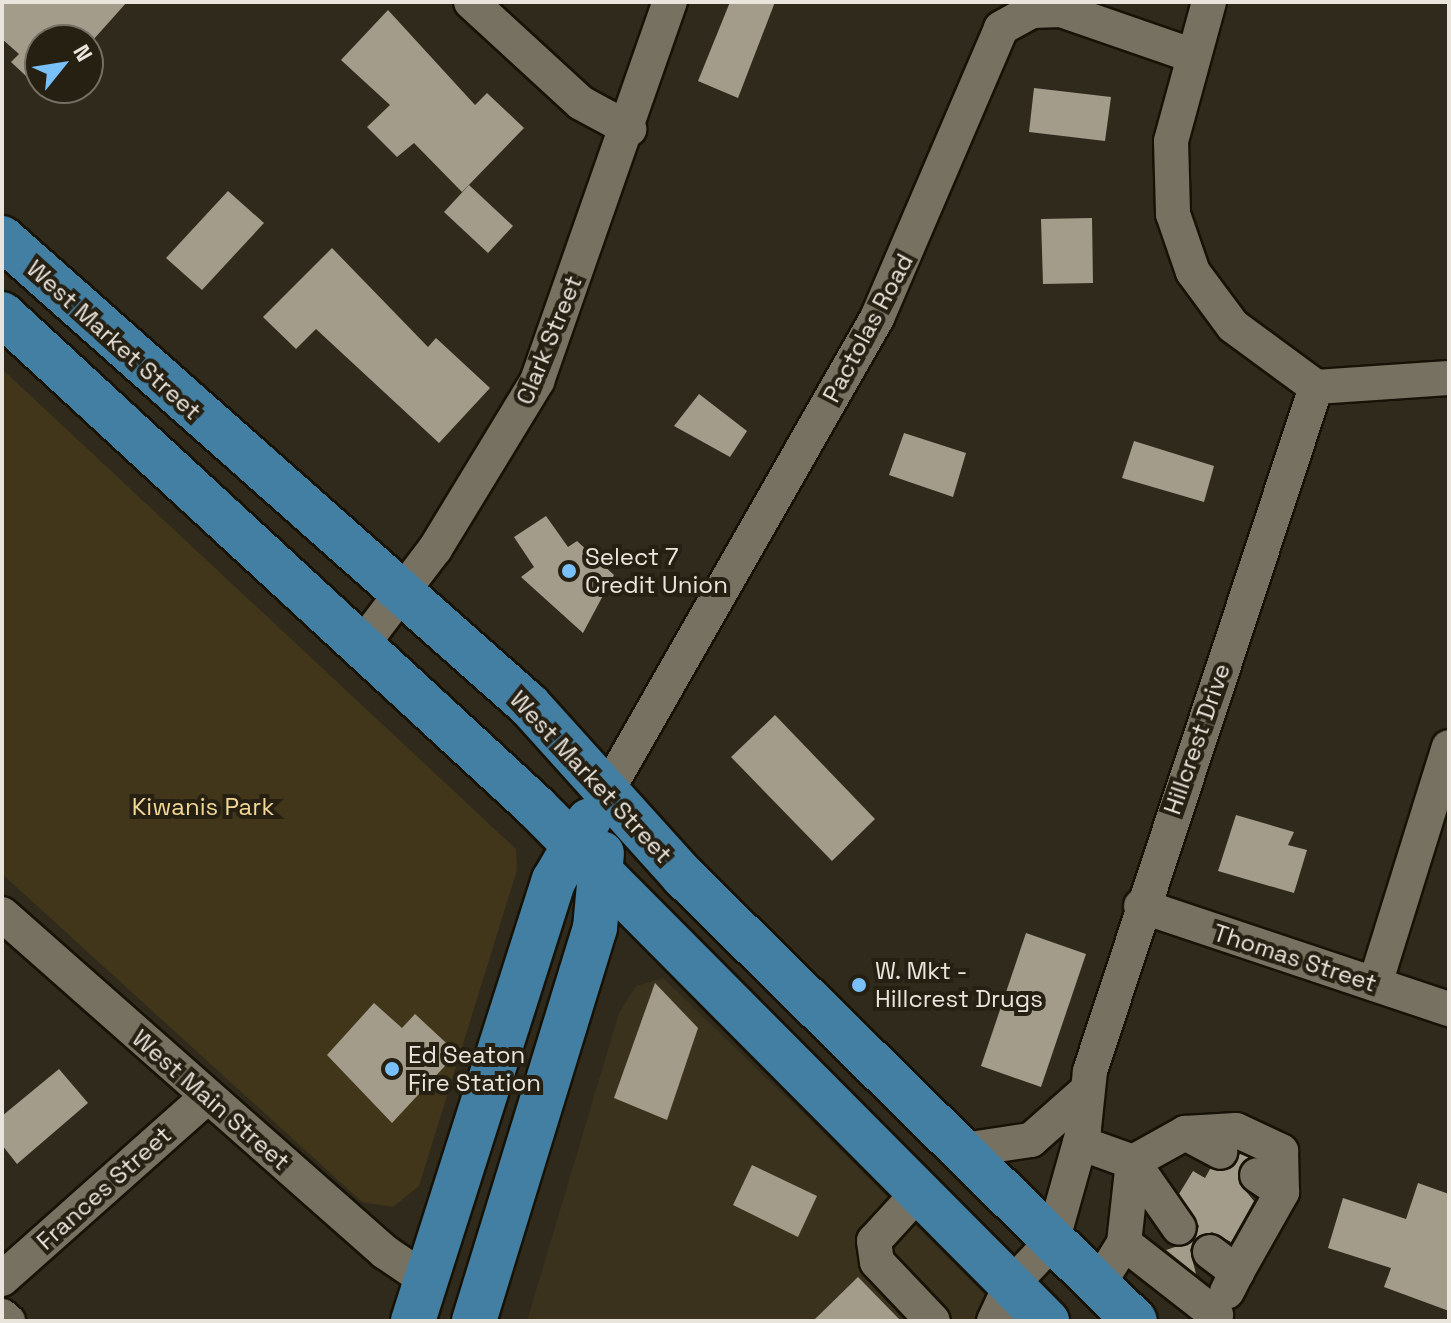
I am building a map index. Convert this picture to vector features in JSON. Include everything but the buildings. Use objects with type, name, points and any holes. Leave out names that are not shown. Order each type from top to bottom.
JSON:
[{"type":"main road","name":"West Market Street","points":[[2,238],[529,705],[607,791],[957,1151],[1135,1321]]},
{"type":"main road","points":[[2,314],[588,857],[918,1193],[1003,1303],[1047,1321]]},
{"type":"main road","points":[[474,1321],[595,928],[588,857],[607,791]]},
{"type":"main road","points":[[413,1321],[554,880],[588,857]]},
{"type":"street","points":[[471,2],[581,103],[629,129]]},
{"type":"street","name":"Clark Street","points":[[362,645],[403,596],[537,381],[629,129],[670,2]]},
{"type":"street","points":[[1209,2],[1191,55],[1171,141],[1173,214],[1193,272],[1233,326],[1316,387],[1449,378]]},
{"type":"street","name":"Pactolas Road","points":[[607,791],[877,318],[1001,28],[1032,11],[1061,10],[1191,55]]},
{"type":"street","name":"Hillcrest Drive","points":[[1003,1303],[1052,1242],[1080,1143],[1083,1094],[1141,906],[1316,387]]},
{"type":"street","points":[[1375,984],[1449,747]]},
{"type":"street","name":"Thomas Street","points":[[1141,906],[1449,1009]]},
{"type":"street","name":"West Main Street","points":[[2,914],[207,1097],[426,1280]]},
{"type":"street","points":[[957,1151],[1031,1140],[1083,1094]]},
{"type":"street","name":"Frances Street","points":[[2,1279],[207,1097]]},
{"type":"street","points":[[1133,1162],[1185,1133],[1236,1130],[1281,1151],[1270,1184],[1223,1262],[1215,1318]]},
{"type":"street","points":[[1185,1133],[1220,1152]]},
{"type":"street","points":[[1080,1143],[1133,1162],[1179,1228]]},
{"type":"street","points":[[1098,1285],[1124,1243],[1133,1162]]},
{"type":"street","points":[[918,1193],[874,1241],[877,1262],[933,1321]]},
{"type":"street","points":[[1124,1243],[1215,1318]]},
{"type":"street","points":[[2,1316],[8,1321]]},
{"type":"shaded area","points":[[663,978],[1011,1321],[527,1321],[619,1013],[636,986]]},
{"type":"green space","name":"Kiwanis Park","points":[[2,369],[516,849],[517,870],[419,1186],[393,1207],[362,1202],[2,874]]},
{"type":"place","name":"Select 7 Credit Union","points":[[569,571]]},
{"type":"place","name":"W. Mkt - Hillcrest Drugs","points":[[859,985]]},
{"type":"place","name":"Ed Seaton Fire Station","points":[[392,1069]]}]
